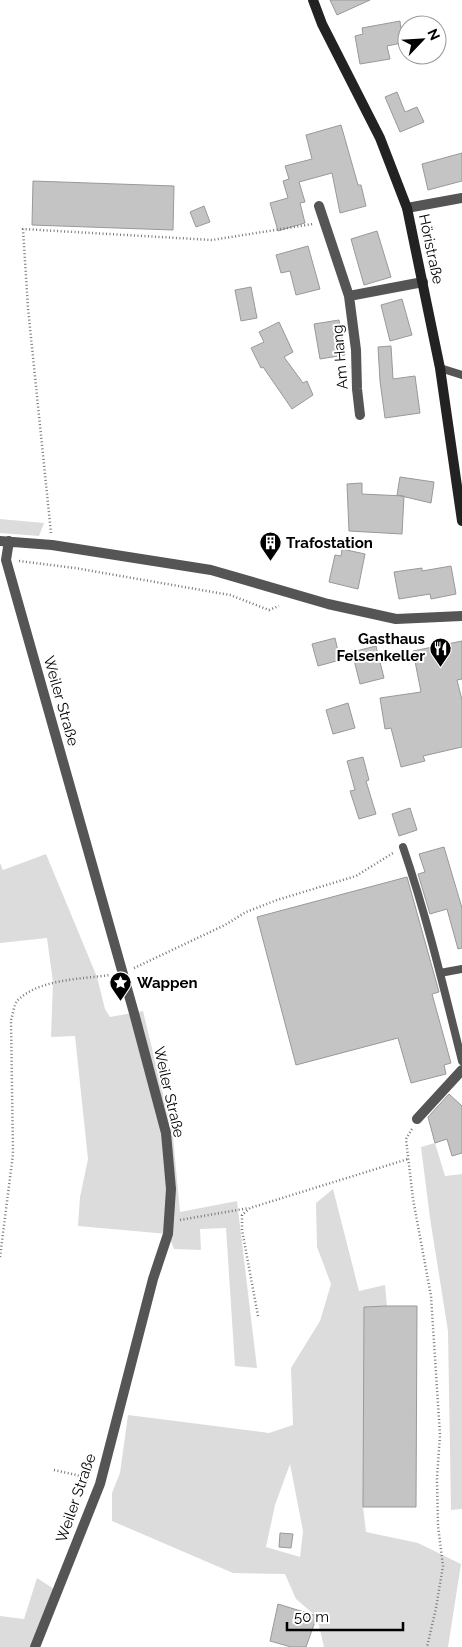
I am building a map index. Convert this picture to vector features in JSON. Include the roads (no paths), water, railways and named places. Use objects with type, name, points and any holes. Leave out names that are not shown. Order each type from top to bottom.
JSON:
[{"type":"main road","name":"Höristraße","points":[[313,0],[322,24],[380,138],[407,208],[440,368],[462,521]]},
{"type":"street","points":[[407,208],[462,198]]},
{"type":"street","name":"Am Hang","points":[[319,206],[349,296],[356,350],[360,415]]},
{"type":"street","points":[[349,296],[422,282]]},
{"type":"street","name":"Weiler Straße","points":[[35,1647],[100,1484],[153,1279],[168,1234],[171,1189],[166,1134],[123,974],[6,560],[4,541],[52,545],[211,570],[328,604],[396,619],[462,616]]},
{"type":"street","points":[[417,1119],[462,1070]]},
{"type":"lane","points":[[440,368],[462,375]]},
{"type":"lane","points":[[403,847],[440,973],[462,1061]]},
{"type":"lane","points":[[440,973],[462,969]]},
{"type":"place","name":"Trafostation","points":[[270,562]]},
{"type":"place","name":"Gasthaus Felsenkeller","points":[[441,667]]},
{"type":"place","name":"Wappen","points":[[121,1002]]}]
